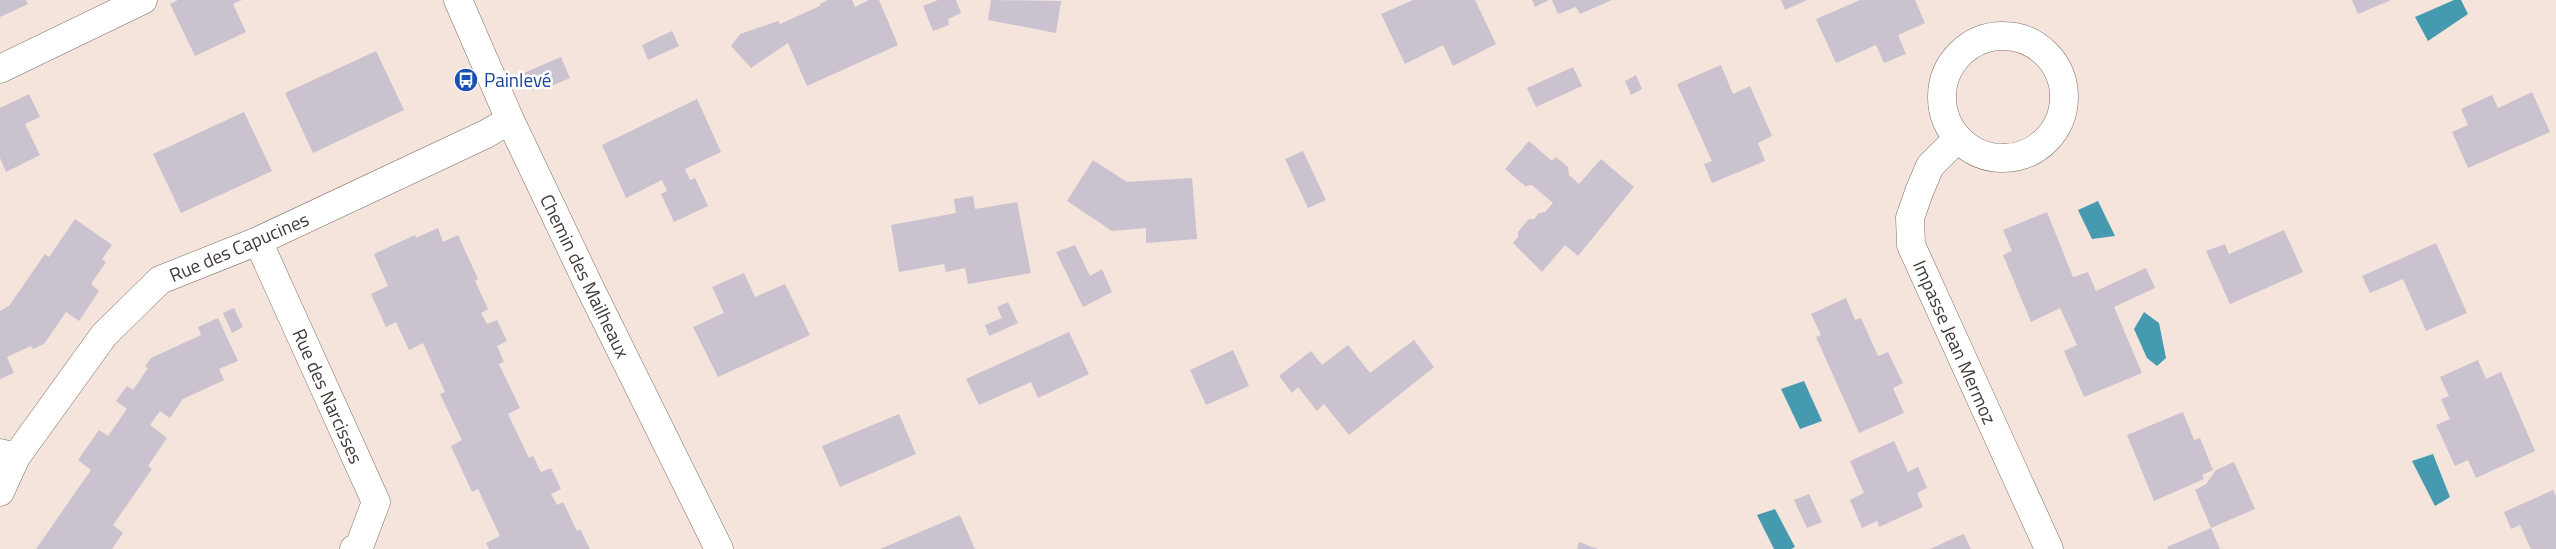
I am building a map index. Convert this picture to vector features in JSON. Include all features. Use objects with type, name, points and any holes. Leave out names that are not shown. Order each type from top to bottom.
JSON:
[{"type":"street","points":[[0,69],[143,0]]},
{"type":"street","name":"Chemin des Mailheaux","points":[[458,0],[510,120],[719,549]]},
{"type":"street","points":[[1996,36],[2011,36],[2026,40],[2043,50],[2058,72],[2063,85],[2064,105],[2058,124],[2047,141],[2024,154],[2011,158],[1991,158],[1972,151],[1957,139],[1947,122],[1942,104],[1943,85],[1950,67],[1962,52],[1977,42],[1996,36]]},
{"type":"street","name":"Rue des Capucines","points":[[0,492],[8,455],[104,335],[160,280],[258,241],[486,134],[510,120]]},
{"type":"street","name":"Impasse Jean Mermoz","points":[[1957,139],[1930,166],[1910,218],[1911,244],[2049,549]]},
{"type":"street","name":"Rue des Narcisses","points":[[258,241],[376,502],[358,547],[354,549]]},
{"type":"water","points":[[2454,0],[2461,0],[2468,14],[2428,41],[2415,17]]},
{"type":"water","points":[[2098,201],[2115,236],[2092,239],[2078,210]]},
{"type":"water","points":[[2144,312],[2159,323],[2166,358],[2157,366],[2147,358],[2134,329]]},
{"type":"water","points":[[1804,381],[1822,421],[1800,429],[1781,389]]},
{"type":"water","points":[[2433,454],[2450,497],[2435,506],[2412,461]]},
{"type":"water","points":[[1775,509],[1795,547],[1791,549],[1774,549],[1757,515]]},
{"type":"building","points":[[0,0],[26,0],[28,4],[0,17]]},
{"type":"building","points":[[178,0],[242,0],[233,4],[246,32],[195,56],[170,4]]},
{"type":"building","points":[[828,0],[852,0],[855,7],[869,0],[879,0],[898,45],[807,86],[788,43],[751,68],[731,46],[740,34],[778,21],[780,24],[820,6],[820,4]]},
{"type":"building","points":[[938,0],[956,0],[961,13],[948,19],[949,25],[933,31],[923,6]]},
{"type":"building","points":[[991,0],[1061,1],[1056,33],[988,20]]},
{"type":"building","points":[[1413,0],[1475,0],[1496,44],[1453,66],[1443,45],[1405,64],[1381,14]]},
{"type":"building","points":[[1532,0],[1549,0],[1535,7]]},
{"type":"building","points":[[1552,0],[1612,0],[1580,14],[1576,7],[1558,14]]},
{"type":"building","points":[[1781,0],[1807,0],[1785,10]]},
{"type":"building","points":[[1860,0],[1915,0],[1925,23],[1898,35],[1906,54],[1884,63],[1876,45],[1836,63],[1816,19]]},
{"type":"building","points":[[2352,0],[2391,0],[2358,14]]},
{"type":"building","points":[[672,31],[679,46],[648,60],[642,45]]},
{"type":"building","points":[[376,51],[404,110],[313,153],[285,93]]},
{"type":"building","points":[[561,57],[570,78],[544,89],[543,85],[532,90],[524,73]]},
{"type":"building","points":[[1721,65],[1733,94],[1750,86],[1772,136],[1758,143],[1765,161],[1712,183],[1704,164],[1712,161],[1677,84]]},
{"type":"building","points":[[1573,67],[1582,86],[1536,107],[1527,88]]},
{"type":"building","points":[[1636,75],[1642,89],[1631,95],[1625,81]]},
{"type":"building","points":[[2532,92],[2550,132],[2468,168],[2452,132],[2468,125],[2461,109],[2492,95],[2498,108]]},
{"type":"building","points":[[29,94],[40,117],[25,124],[40,155],[6,172],[0,158],[0,108]]},
{"type":"building","points":[[697,99],[721,152],[685,169],[690,180],[695,178],[708,206],[674,222],[661,194],[667,191],[662,180],[626,198],[602,145]]},
{"type":"building","points":[[244,112],[272,171],[181,213],[153,154]]},
{"type":"building","points":[[1529,141],[1552,161],[1556,157],[1568,167],[1569,175],[1579,184],[1601,159],[1634,187],[1578,256],[1565,245],[1542,272],[1513,243],[1518,237],[1518,232],[1529,219],[1534,219],[1539,213],[1545,212],[1553,203],[1532,185],[1525,186],[1505,169]]},
{"type":"building","points":[[1303,151],[1326,200],[1308,208],[1285,159]]},
{"type":"building","points":[[1093,160],[1127,182],[1192,178],[1197,239],[1146,243],[1146,228],[1112,231],[1067,201]]},
{"type":"building","points":[[973,196],[975,209],[1017,202],[1031,273],[968,284],[965,268],[946,272],[944,264],[899,272],[891,225],[956,213],[954,199]]},
{"type":"building","points":[[2047,212],[2073,277],[2088,272],[2096,291],[2146,268],[2155,288],[2114,307],[2142,373],[2084,397],[2064,351],[2077,345],[2060,308],[2031,322],[2003,255],[2012,251],[2003,230]]},
{"type":"building","points":[[75,219],[112,245],[102,259],[106,262],[91,284],[99,291],[79,321],[66,312],[44,344],[33,349],[31,346],[7,357],[14,373],[0,379],[0,311],[9,306],[45,254],[49,257]]},
{"type":"building","points":[[438,228],[443,242],[458,235],[478,279],[475,281],[488,309],[481,313],[487,324],[497,320],[507,341],[497,346],[504,362],[499,364],[520,408],[508,414],[529,458],[533,456],[541,472],[551,468],[561,489],[551,494],[557,505],[563,502],[577,531],[580,529],[590,549],[489,549],[486,543],[500,536],[478,489],[472,492],[451,446],[462,440],[440,394],[445,392],[423,343],[409,350],[396,322],[386,327],[371,294],[388,286],[374,254],[415,235],[416,238]]},
{"type":"building","points":[[2284,230],[2303,272],[2230,304],[2206,251],[2225,244],[2229,254]]},
{"type":"building","points":[[2436,243],[2467,313],[2426,331],[2403,279],[2370,293],[2362,276]]},
{"type":"building","points":[[1075,245],[1090,276],[1102,269],[1112,292],[1083,307],[1056,252]]},
{"type":"building","points":[[744,273],[755,297],[785,284],[810,335],[718,377],[693,327],[724,313],[712,287]]},
{"type":"building","points":[[1846,298],[1855,320],[1861,318],[1878,356],[1888,352],[1903,383],[1893,388],[1904,413],[1859,433],[1816,337],[1821,335],[1811,314]]},
{"type":"building","points":[[1008,302],[1018,323],[989,336],[985,325],[1002,318],[997,307]]},
{"type":"building","points":[[234,308],[243,327],[232,333],[223,313]]},
{"type":"building","points":[[218,318],[238,361],[219,369],[224,380],[183,399],[170,418],[160,411],[150,425],[167,438],[148,466],[152,469],[113,525],[123,533],[112,549],[36,549],[91,470],[78,460],[99,430],[108,436],[127,409],[116,401],[127,386],[133,390],[148,368],[145,367],[151,358],[201,335],[198,327]]},
{"type":"building","points":[[1069,332],[1089,374],[1038,398],[1031,382],[979,405],[966,379]]},
{"type":"building","points":[[1414,340],[1434,367],[1349,435],[1324,404],[1317,411],[1298,387],[1292,393],[1279,376],[1311,351],[1322,365],[1348,345],[1370,373]]},
{"type":"building","points":[[1233,350],[1249,386],[1206,405],[1190,370]]},
{"type":"building","points":[[2478,360],[2486,379],[2501,372],[2535,451],[2476,478],[2468,460],[2455,466],[2436,425],[2450,419],[2441,399],[2449,396],[2440,377]]},
{"type":"building","points":[[2183,412],[2194,440],[2200,438],[2213,470],[2202,475],[2204,479],[2154,501],[2127,435]]},
{"type":"building","points":[[899,414],[916,454],[840,487],[822,446]]},
{"type":"building","points":[[1894,441],[1908,472],[1918,467],[1927,488],[1917,493],[1923,507],[1879,527],[1877,521],[1862,528],[1850,500],[1864,493],[1850,461]]},
{"type":"building","points":[[2234,462],[2255,509],[2211,528],[2195,490],[2206,484],[2216,470]]},
{"type":"building","points":[[2553,490],[2556,496],[2556,549],[2531,549],[2520,525],[2511,529],[2504,512]]},
{"type":"building","points":[[1809,494],[1822,522],[1807,528],[1794,500]]},
{"type":"building","points":[[960,515],[975,549],[880,549]]},
{"type":"building","points":[[2211,528],[2220,549],[2168,549],[2167,547]]},
{"type":"building","points":[[1964,534],[1971,549],[1930,549],[1954,538]]},
{"type":"building","points":[[1579,542],[1598,549],[1577,549]]},
{"type":"place","name":"Painlevé","points":[[466,80]]}]
